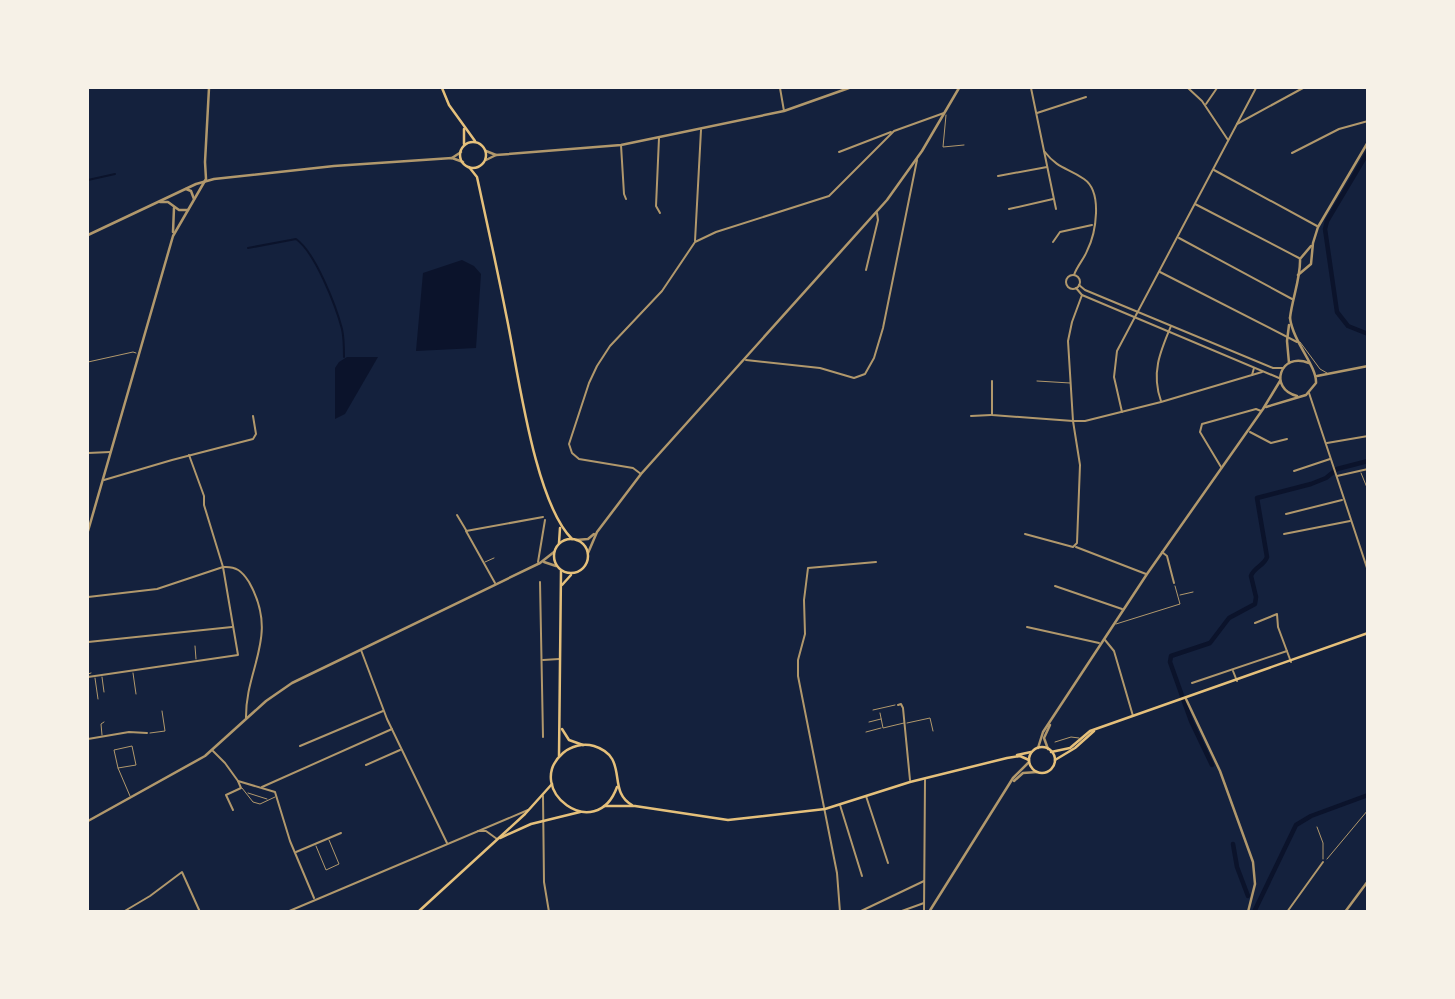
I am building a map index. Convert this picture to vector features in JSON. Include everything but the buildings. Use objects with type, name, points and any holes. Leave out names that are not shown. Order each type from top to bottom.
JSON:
[{"type":"main road","points":[[442,88],[463,126],[486,151],[486,160],[477,177]]},
{"type":"main road","points":[[463,126],[463,162],[477,177],[537,463],[559,525],[559,543],[554,552],[556,566],[561,571],[573,574]]},
{"type":"main road","points":[[464,146],[477,142]]},
{"type":"main road","points":[[469,167],[481,165]]},
{"type":"main road","points":[[559,525],[574,540],[582,543],[588,553],[584,567],[562,585]]},
{"type":"main road","points":[[559,543],[574,540]]},
{"type":"main road","points":[[559,757],[561,571]]},
{"type":"main road","points":[[604,806],[635,806],[719,819],[825,809],[910,782],[1032,752],[1038,748],[1062,751],[1100,728],[1367,633]]},
{"type":"main road","points":[[498,839],[542,820],[595,811],[613,798],[618,773],[612,758],[603,750],[569,740],[561,726]]},
{"type":"main road","points":[[1007,758],[1020,756],[1029,761],[1037,772],[1050,770],[1054,762],[1078,741],[1100,728]]},
{"type":"main road","points":[[582,812],[561,802],[552,785],[552,771],[559,757],[567,750],[584,745]]},
{"type":"main road","points":[[1050,750],[1054,762]]},
{"type":"main road","points":[[1029,761],[1032,752]]},
{"type":"main road","points":[[418,912],[529,810],[552,785]]},
{"type":"main road","points":[[617,787],[622,797],[635,806]]},
{"type":"street","points":[[88,530],[173,236],[205,182],[209,88]]},
{"type":"street","points":[[780,88],[784,111]]},
{"type":"street","points":[[486,160],[496,155],[621,145],[701,130],[784,111],[849,88]]},
{"type":"street","points":[[588,553],[597,532],[641,474],[877,213],[917,159],[959,88]]},
{"type":"street","points":[[1031,88],[1056,209]]},
{"type":"street","points":[[1188,88],[1206,105],[1228,141]]},
{"type":"street","points":[[1206,105],[1217,88]]},
{"type":"street","points":[[1122,412],[1114,377],[1115,360],[1122,340],[1256,88]]},
{"type":"street","points":[[1237,124],[1303,88]]},
{"type":"street","points":[[1036,113],[1086,97]]},
{"type":"street","points":[[839,152],[946,113]]},
{"type":"street","points":[[1292,153],[1339,129],[1366,122]]},
{"type":"street","points":[[695,242],[701,130]]},
{"type":"street","points":[[641,474],[633,468],[579,459],[572,453],[569,444],[593,375],[605,354],[662,290],[695,242],[716,232],[828,196],[894,131]]},
{"type":"street","points":[[659,138],[656,206],[660,213]]},
{"type":"street","points":[[1298,275],[1311,264],[1318,226],[1367,142]]},
{"type":"street","points":[[621,145],[626,199]]},
{"type":"street","points":[[486,151],[496,155]]},
{"type":"street","points":[[1044,151],[1058,165],[1082,178],[1092,188],[1096,202],[1088,249],[1074,275],[1067,277],[1065,283],[1069,288],[1079,285],[1079,278],[1074,275]]},
{"type":"street","points":[[452,158],[461,152]]},
{"type":"street","points":[[88,235],[185,189],[214,179],[334,166],[452,158],[463,162]]},
{"type":"street","points":[[746,360],[820,368],[860,378],[871,365],[880,340],[917,159]]},
{"type":"street","points":[[998,176],[1048,166]]},
{"type":"street","points":[[1213,170],[1318,226]]},
{"type":"street","points":[[206,172],[214,179]]},
{"type":"street","points":[[197,184],[206,172]]},
{"type":"street","points":[[185,189],[191,191],[194,199]]},
{"type":"street","points":[[173,236],[175,194]]},
{"type":"street","points":[[1009,209],[1054,199]]},
{"type":"street","points":[[158,202],[168,202],[182,211],[188,210]]},
{"type":"street","points":[[1195,204],[1301,259],[1307,267]]},
{"type":"street","points":[[866,270],[878,220],[877,213]]},
{"type":"street","points":[[1053,242],[1060,232],[1093,225]]},
{"type":"street","points":[[1178,237],[1292,299]]},
{"type":"street","points":[[1289,363],[1287,337],[1292,299],[1301,259],[1313,243]]},
{"type":"street","points":[[1301,259],[1308,255],[1312,258]]},
{"type":"street","points":[[1159,271],[1297,342]]},
{"type":"street","points":[[1079,285],[1085,290],[1273,368],[1283,368]]},
{"type":"street","points":[[1076,288],[1082,295],[1264,371],[1280,379],[1288,393],[1299,396]]},
{"type":"street","points":[[1076,546],[1080,465],[1073,421],[1068,335],[1082,295]]},
{"type":"street","points":[[1222,468],[1200,432],[1202,424],[1256,409],[1262,410],[1309,393],[1315,386],[1317,376],[1297,342],[1290,318]]},
{"type":"street","points":[[1161,402],[1157,391],[1156,366],[1171,326]]},
{"type":"street","points":[[1241,362],[1244,356]]},
{"type":"street","points":[[1038,748],[1043,732],[1123,609],[1262,410],[1280,379],[1283,368],[1298,360],[1309,363]]},
{"type":"street","points":[[1317,376],[1367,366]]},
{"type":"street","points":[[1252,375],[1254,367]]},
{"type":"street","points":[[971,416],[1085,421],[1161,402],[1264,371]]},
{"type":"street","points":[[992,380],[992,415]]},
{"type":"street","points":[[1309,393],[1367,571]]},
{"type":"street","points":[[103,480],[253,439],[256,434],[253,416]]},
{"type":"street","points":[[1248,430],[1271,443],[1287,439]]},
{"type":"street","points":[[1326,444],[1367,436]]},
{"type":"street","points":[[88,453],[111,452]]},
{"type":"street","points":[[88,675],[238,655],[223,567],[204,505],[204,496],[189,455]]},
{"type":"street","points":[[1294,471],[1331,459]]},
{"type":"street","points":[[1336,475],[1367,469]]},
{"type":"street","points":[[1286,513],[1344,499]]},
{"type":"street","points":[[457,515],[496,584]]},
{"type":"street","points":[[466,531],[544,518],[539,563]]},
{"type":"street","points":[[1284,534],[1351,521]]},
{"type":"street","points":[[574,540],[588,539],[597,532]]},
{"type":"street","points":[[1025,534],[1076,546],[1078,550],[1147,574]]},
{"type":"street","points":[[88,821],[212,751],[266,701],[292,683],[539,563],[554,552]]},
{"type":"street","points":[[1162,552],[1167,556],[1175,584]]},
{"type":"street","points":[[1362,555],[1367,553]]},
{"type":"street","points":[[840,912],[837,873],[798,671],[805,634],[804,600],[808,568],[876,562]]},
{"type":"street","points":[[1165,567],[1169,562]]},
{"type":"street","points":[[539,563],[556,566]]},
{"type":"street","points":[[88,597],[157,589],[223,567],[232,566],[241,571],[260,609],[262,636],[246,720]]},
{"type":"street","points":[[540,582],[542,737]]},
{"type":"street","points":[[1055,586],[1123,609]]},
{"type":"street","points":[[1255,623],[1277,614],[1278,627],[1291,662]]},
{"type":"street","points":[[88,642],[233,627]]},
{"type":"street","points":[[1027,627],[1111,645],[1133,717]]},
{"type":"street","points":[[361,649],[392,729],[447,844]]},
{"type":"street","points":[[1192,683],[1287,651]]},
{"type":"street","points":[[541,660],[560,659]]},
{"type":"street","points":[[1233,670],[1237,681]]},
{"type":"street","points":[[1184,700],[1217,765],[1253,862],[1255,884],[1248,912]]},
{"type":"street","points":[[898,705],[902,705],[910,782]]},
{"type":"street","points":[[300,746],[384,710]]},
{"type":"street","points":[[1050,750],[1044,738],[1051,722]]},
{"type":"street","points":[[261,787],[392,729]]},
{"type":"street","points":[[88,739],[129,732],[147,733]]},
{"type":"street","points":[[366,765],[401,749]]},
{"type":"street","points":[[212,751],[225,763],[241,786],[226,795],[233,810]]},
{"type":"street","points":[[929,912],[1015,775],[1029,761]]},
{"type":"street","points":[[1009,786],[1021,774],[1037,772]]},
{"type":"street","points":[[923,912],[925,778]]},
{"type":"street","points":[[238,780],[275,792],[295,853],[315,900]]},
{"type":"street","points":[[866,795],[888,863]]},
{"type":"street","points":[[543,796],[545,886],[549,912]]},
{"type":"street","points":[[840,804],[862,876]]},
{"type":"street","points":[[287,912],[529,810]]},
{"type":"street","points":[[477,831],[486,831],[498,839]]},
{"type":"street","points":[[295,853],[341,834]]},
{"type":"street","points":[[1287,912],[1323,862]]},
{"type":"street","points":[[123,912],[183,872],[200,912]]},
{"type":"street","points":[[859,912],[924,881]]},
{"type":"street","points":[[1345,912],[1367,881]]},
{"type":"street","points":[[899,912],[924,903]]},
{"type":"lane","points":[[946,113],[943,147],[964,145]]},
{"type":"lane","points":[[1293,332],[1320,369],[1329,374]]},
{"type":"lane","points":[[88,362],[133,352],[138,354]]},
{"type":"lane","points":[[1037,381],[1070,383]]},
{"type":"lane","points":[[1361,471],[1367,490]]},
{"type":"lane","points":[[485,562],[494,558]]},
{"type":"lane","points":[[1114,623],[1180,604],[1175,584]]},
{"type":"lane","points":[[1177,595],[1193,592]]},
{"type":"lane","points":[[195,646],[196,662]]},
{"type":"lane","points":[[133,671],[136,694]]},
{"type":"lane","points":[[101,675],[104,692]]},
{"type":"lane","points":[[94,676],[97,699]]},
{"type":"lane","points":[[873,710],[898,705]]},
{"type":"lane","points":[[147,733],[165,732],[162,711]]},
{"type":"lane","points":[[880,713],[884,728]]},
{"type":"lane","points":[[866,732],[930,718],[933,730]]},
{"type":"lane","points":[[869,722],[882,719]]},
{"type":"lane","points":[[103,737],[101,725],[104,722]]},
{"type":"lane","points":[[1072,737],[1078,741]]},
{"type":"lane","points":[[1072,737],[1078,741]]},
{"type":"lane","points":[[1055,742],[1072,737]]},
{"type":"lane","points":[[118,768],[136,765],[132,746],[114,750],[118,768],[131,798]]},
{"type":"lane","points":[[241,786],[253,802],[260,804],[277,796]]},
{"type":"lane","points":[[246,792],[270,800]]},
{"type":"lane","points":[[1327,859],[1367,810]]},
{"type":"lane","points":[[1317,828],[1323,843],[1323,862]]},
{"type":"lane","points":[[316,844],[326,870],[339,864],[329,839]]},
{"type":"water","points":[[462,260],[474,266],[481,274],[476,348],[416,351],[423,273]]},
{"type":"water","points":[[347,357],[378,357],[345,414],[335,419],[335,368]]},
{"type":"waterway","points":[[1368,152],[1327,221],[1325,229],[1337,312],[1348,326],[1368,334]]},
{"type":"waterway","points":[[88,180],[115,174]]},
{"type":"waterway","points":[[248,248],[296,239],[303,246],[324,280],[335,307],[343,332],[344,357]]},
{"type":"waterway","points":[[1212,765],[1191,721],[1170,662],[1171,656],[1210,643],[1229,618],[1255,604],[1251,576],[1267,557],[1257,498],[1311,484],[1326,478],[1337,469],[1368,461]]},
{"type":"waterway","points":[[1254,912],[1296,825],[1311,816],[1368,795]]},
{"type":"waterway","points":[[1233,844],[1237,867],[1248,896]]}]
